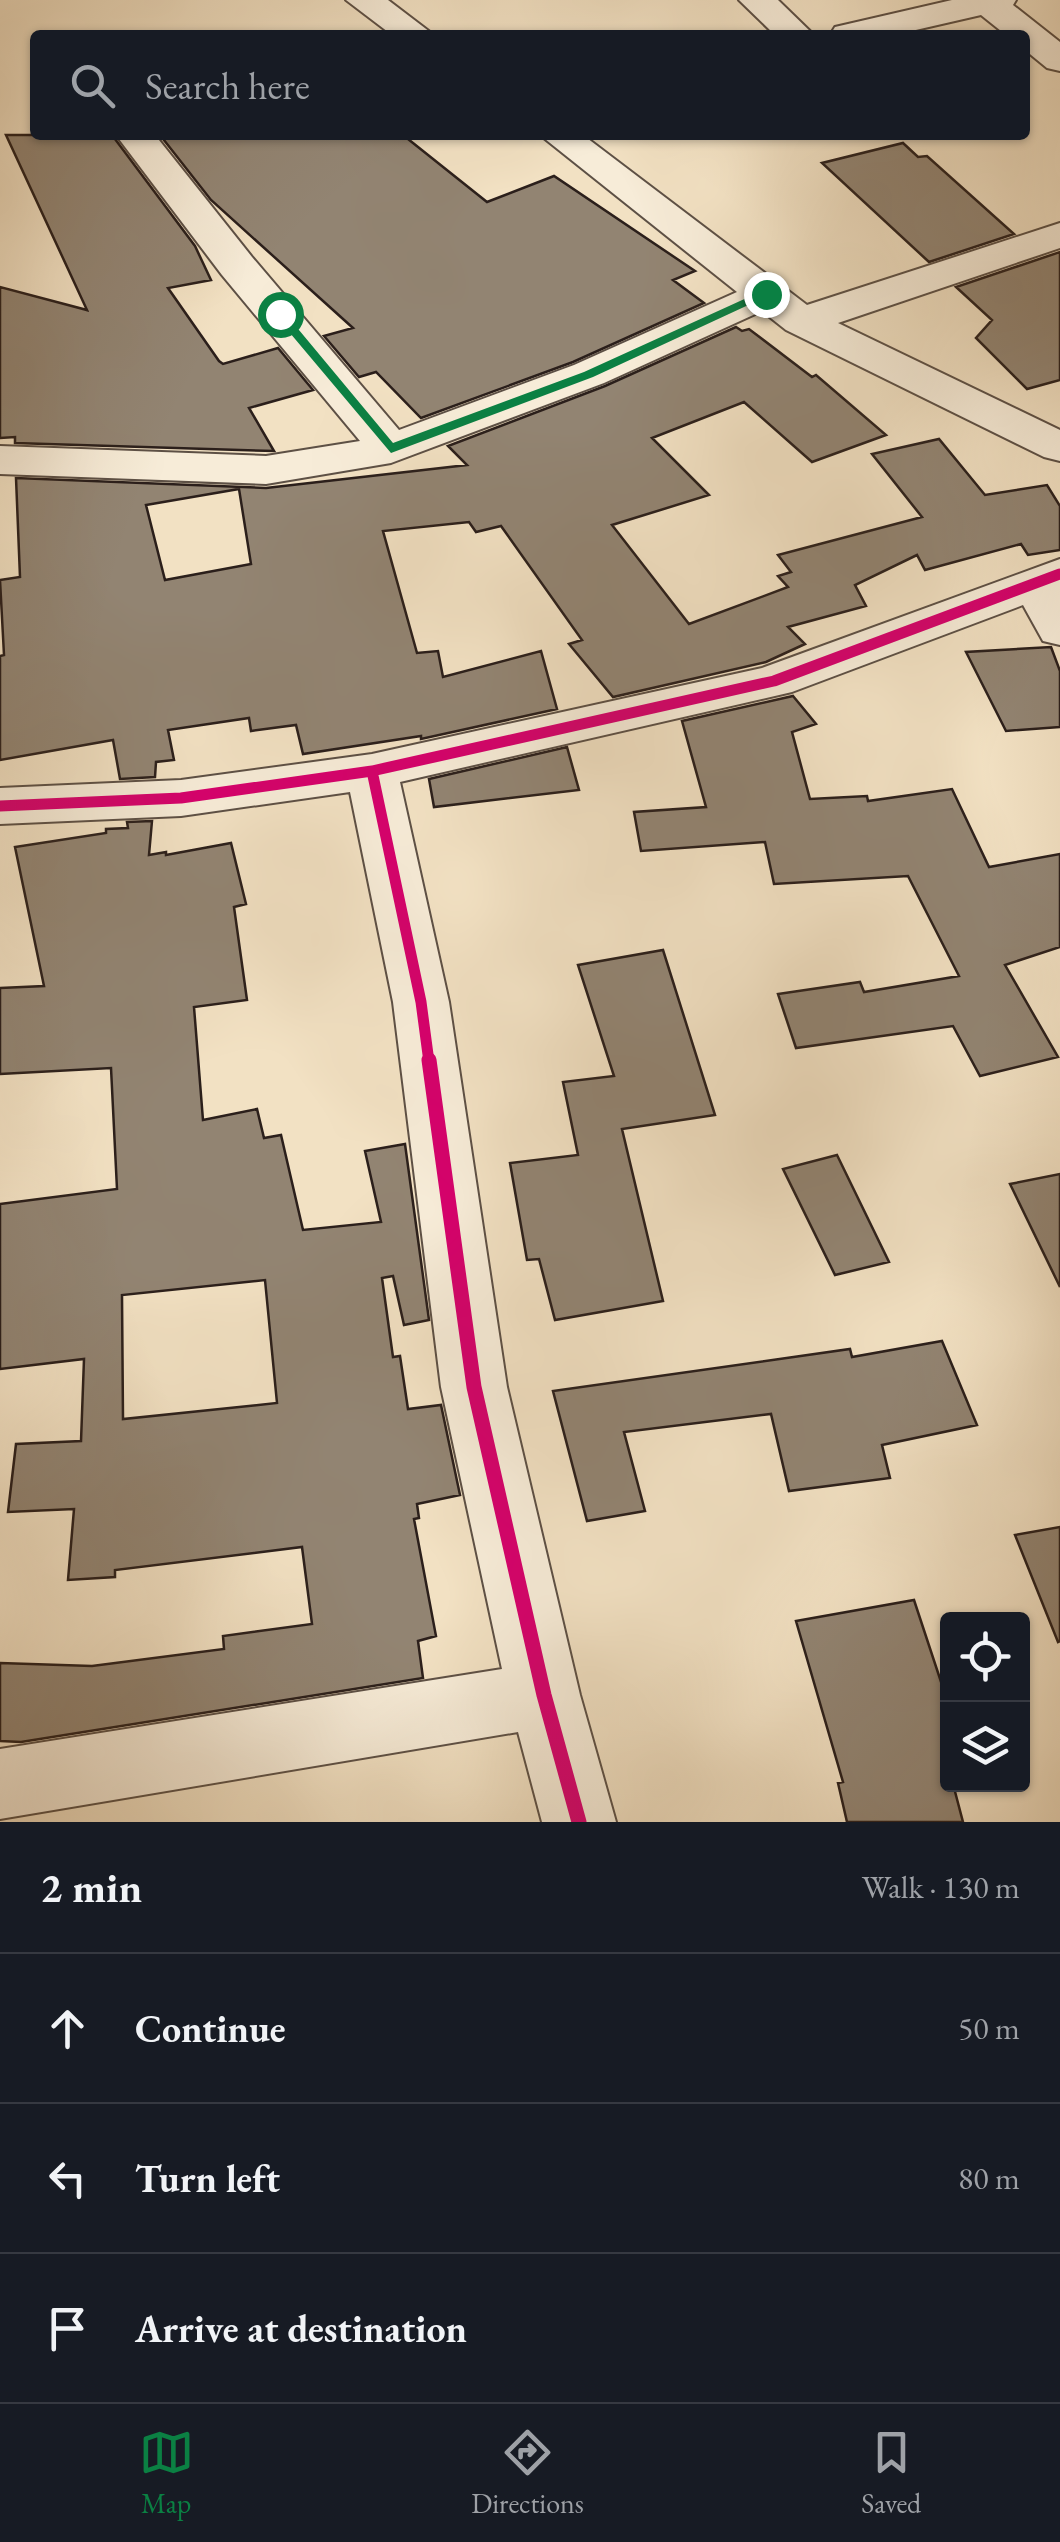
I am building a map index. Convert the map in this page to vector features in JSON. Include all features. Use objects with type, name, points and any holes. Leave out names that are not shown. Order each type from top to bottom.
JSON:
[{"type":"street","points":[[364,0],[409,30]]},
{"type":"street","points":[[757,0],[790,30]]},
{"type":"street","points":[[869,30],[992,1],[1025,30]]},
{"type":"street","points":[[1030,34],[1060,60]]},
{"type":"street","points":[[139,140],[237,266],[391,449]]},
{"type":"street","points":[[566,140],[801,321],[1060,448]]},
{"type":"street","points":[[801,321],[1060,235]]},
{"type":"street","points":[[0,460],[266,470],[391,449],[588,374],[766,294]]},
{"type":"street","points":[[0,806],[181,798],[372,771],[774,680],[1048,578],[1060,630]]},
{"type":"street","points":[[372,771],[421,1002],[474,1387],[544,1695],[579,1822]]},
{"type":"street","points":[[0,1784],[544,1695]]},
{"type":"building","points":[[6,135],[30,135],[30,140],[116,140],[195,246],[211,280],[168,288],[219,361],[223,364],[278,348],[313,390],[249,408],[274,451],[15,443],[15,437],[0,438],[0,287],[87,310]]},
{"type":"building","points":[[164,140],[409,140],[487,202],[554,176],[695,271],[673,280],[704,303],[573,362],[421,418],[376,372],[359,377],[324,336],[353,328],[211,200]]},
{"type":"building","points":[[903,143],[918,157],[927,156],[1014,234],[929,262],[822,163]]},
{"type":"building","points":[[1060,252],[1060,380],[1027,389],[976,338],[992,320],[956,287]]},
{"type":"building","points":[[736,327],[742,331],[749,329],[812,377],[816,375],[886,435],[812,462],[744,402],[652,438],[709,495],[612,525],[689,624],[788,587],[778,576],[791,572],[778,555],[922,517],[872,454],[939,439],[985,495],[1047,485],[1060,506],[1060,550],[1028,555],[1021,544],[925,570],[917,555],[855,585],[866,606],[788,627],[805,644],[766,662],[613,697],[569,644],[582,640],[501,526],[476,532],[469,522],[383,531],[417,653],[438,651],[443,677],[541,651],[557,709],[421,739],[303,754],[296,725],[251,731],[249,718],[168,730],[174,760],[156,762],[155,777],[120,779],[113,740],[0,760],[0,656],[4,655],[0,580],[20,577],[16,478],[266,488],[467,465],[448,446],[605,386]],"holes":[[[239,489],[251,564],[165,580],[146,505]]]},
{"type":"building","points":[[1051,647],[1060,671],[1060,727],[1006,731],[966,652]]},
{"type":"building","points":[[793,696],[816,724],[792,732],[810,799],[867,796],[868,801],[952,789],[989,867],[1060,854],[1060,947],[1005,965],[1058,1057],[980,1076],[953,1026],[796,1048],[778,994],[860,982],[864,992],[959,976],[908,876],[774,884],[765,842],[641,851],[634,812],[706,807],[682,721]]},
{"type":"building","points":[[567,747],[579,790],[434,807],[429,779]]},
{"type":"building","points":[[152,821],[149,855],[231,843],[246,904],[234,907],[247,1000],[194,1007],[203,1120],[257,1109],[264,1138],[281,1135],[303,1230],[381,1222],[365,1151],[405,1144],[429,1320],[404,1325],[393,1276],[382,1278],[393,1357],[400,1356],[408,1409],[441,1405],[460,1495],[417,1504],[419,1518],[414,1519],[436,1636],[418,1641],[423,1678],[21,1742],[0,1741],[0,1663],[92,1666],[224,1649],[223,1636],[312,1624],[302,1547],[115,1570],[115,1577],[68,1580],[74,1509],[8,1512],[16,1444],[81,1441],[84,1359],[0,1369],[0,1204],[117,1189],[111,1068],[0,1074],[0,988],[44,986],[15,847],[106,833],[106,829],[128,828],[127,822]],"holes":[[[265,1280],[277,1403],[123,1419],[122,1295]]]},
{"type":"building","points":[[663,950],[715,1115],[622,1129],[663,1301],[555,1320],[539,1259],[527,1260],[510,1163],[578,1155],[563,1082],[614,1076],[578,965]]},
{"type":"building","points":[[837,1155],[889,1262],[835,1275],[783,1169]]},
{"type":"building","points":[[1060,1174],[1060,1287],[1010,1184]]},
{"type":"building","points":[[942,1341],[977,1425],[882,1445],[890,1478],[789,1491],[771,1414],[624,1432],[645,1511],[587,1521],[553,1391],[850,1349],[852,1357]]},
{"type":"building","points":[[1060,1527],[1060,1641],[1058,1642],[1015,1535]]},
{"type":"building","points":[[914,1600],[940,1679],[940,1792],[955,1792],[963,1822],[847,1822],[838,1783],[843,1782],[796,1621]]},
{"type":"cycle path","points":[[0,806],[181,798],[372,771],[774,681],[1060,574]]},
{"type":"cycle path","points":[[372,771],[421,1002],[474,1387],[544,1695],[579,1822]]},
{"type":"route","points":[[280,314],[391,449],[588,374],[766,294]]}]
